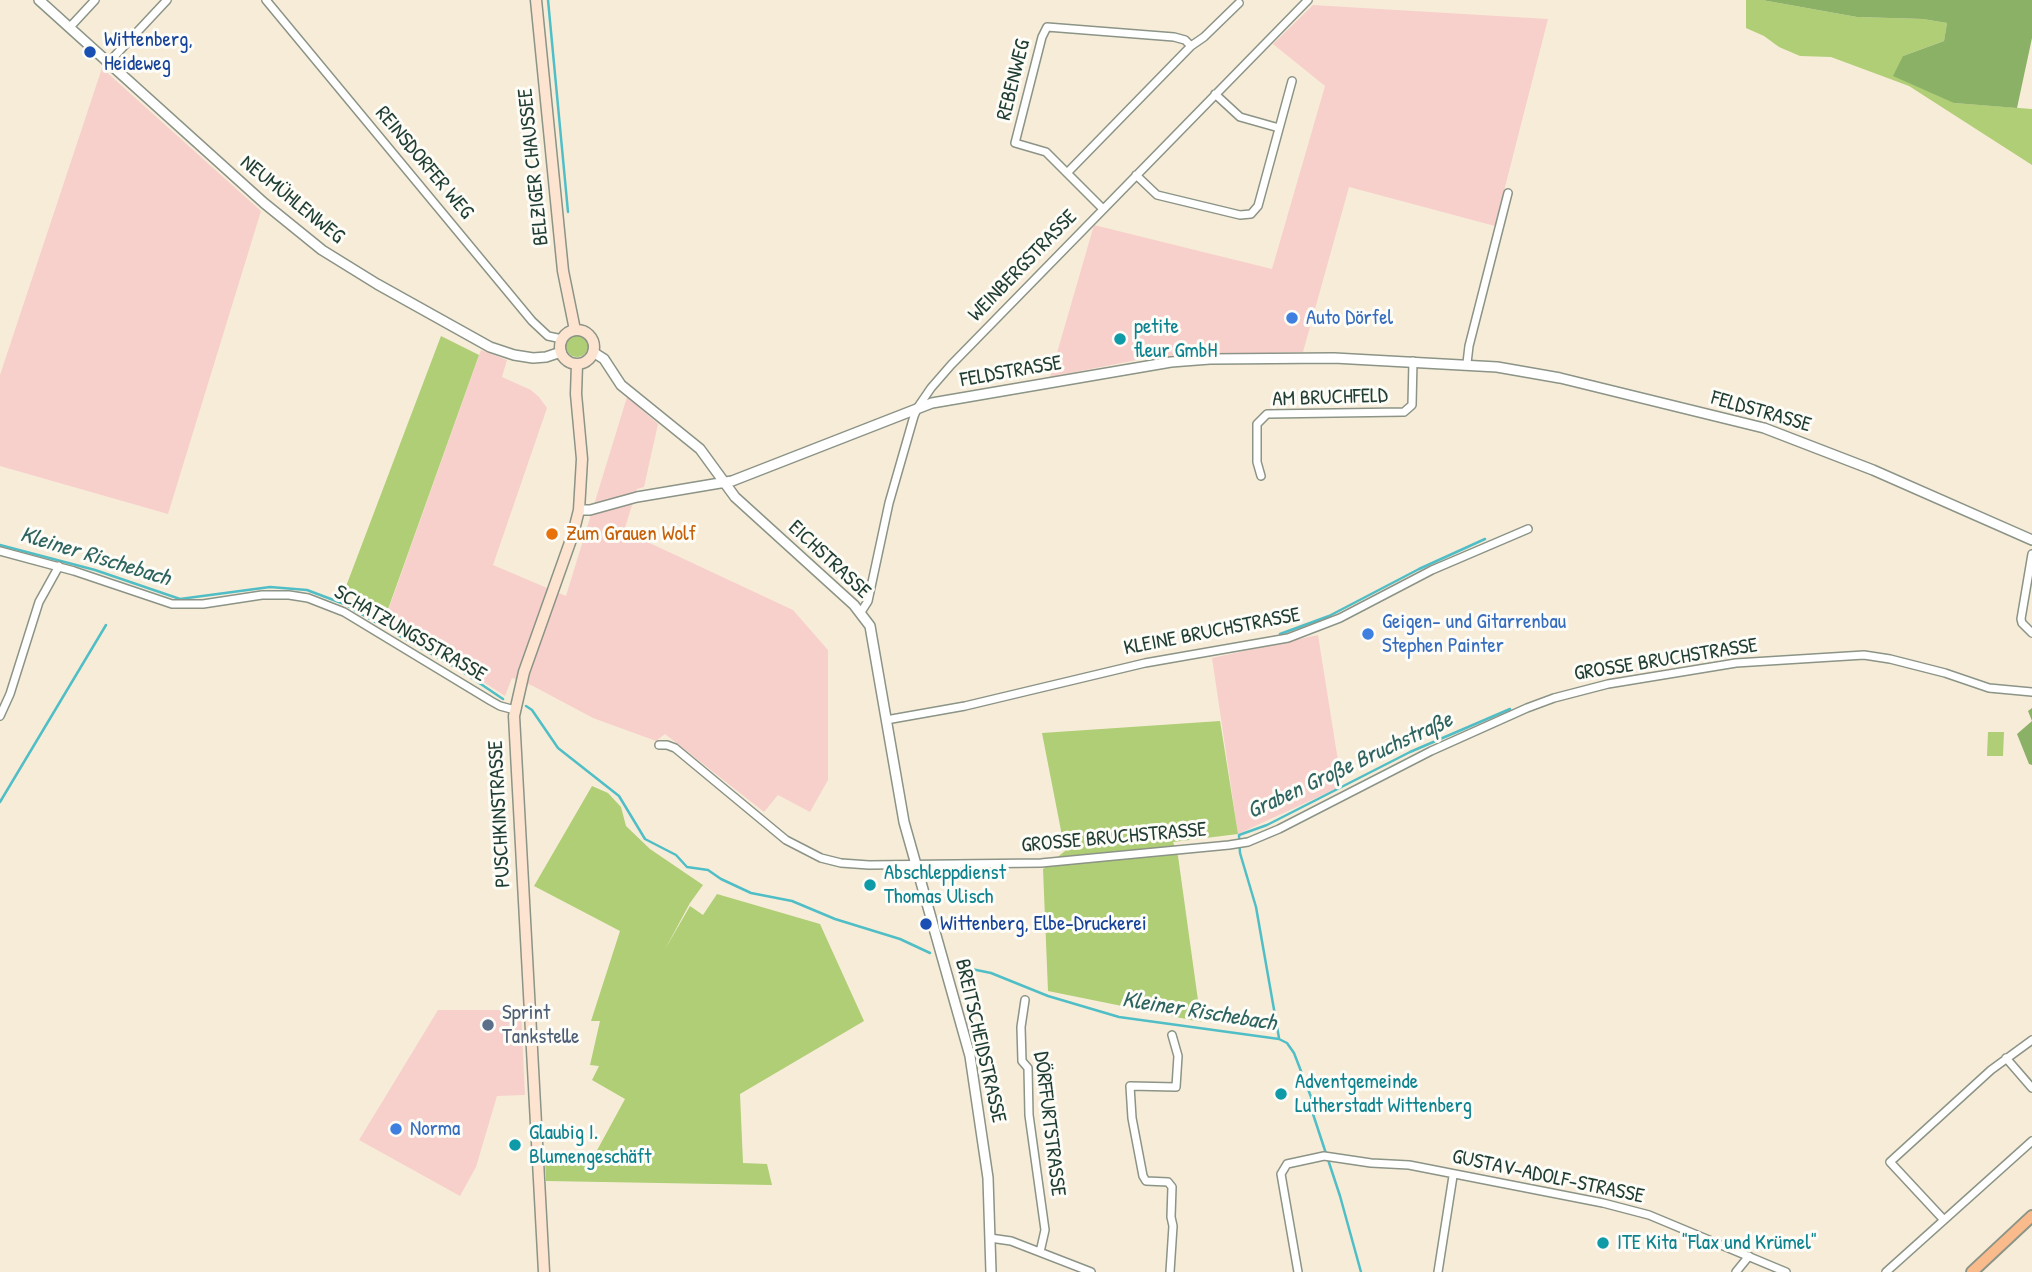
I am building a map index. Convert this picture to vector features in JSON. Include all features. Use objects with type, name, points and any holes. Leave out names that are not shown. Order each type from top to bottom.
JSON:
[{"type":"main road","name":"BELZIGER CHAUSSEE","points":[[536,0],[563,271],[575,330]]},
{"type":"main road","points":[[575,330],[590,336],[594,344],[593,352],[587,360],[577,363],[567,360],[561,352],[562,339],[575,330]]},
{"type":"main road","name":"PUSCHKINSTRASSE","points":[[544,1272],[515,741],[516,705],[579,510],[582,459],[576,394],[577,363]]},
{"type":"main road","points":[[1972,1272],[2032,1216]]},
{"type":"street","name":"NEUMÜHLENWEG","points":[[39,0],[264,204],[338,260],[490,347],[533,358],[561,352]]},
{"type":"street","points":[[70,27],[95,0]]},
{"type":"street","points":[[109,62],[167,0]]},
{"type":"street","name":"REINSDORFER WEG","points":[[266,0],[520,307],[545,334],[562,339]]},
{"type":"street","name":"WEINBERGSTRASSE","points":[[860,612],[869,601],[890,503],[918,407],[951,365],[1308,0]]},
{"type":"street","points":[[1067,173],[1191,46],[1204,37],[1239,2]]},
{"type":"street","name":"REBENWEG","points":[[1103,209],[1046,152],[1015,143],[1042,37],[1047,27],[1174,37],[1185,40],[1191,46]]},
{"type":"street","points":[[1136,175],[1157,195],[1240,215],[1251,214],[1258,206],[1292,81]]},
{"type":"street","points":[[1215,94],[1240,117],[1279,128]]},
{"type":"street","points":[[1467,363],[1508,193]]},
{"type":"street","name":"EICHSTRASSE","points":[[593,352],[604,359],[621,385],[700,449],[743,504],[860,612],[870,626],[901,810],[915,863]]},
{"type":"street","name":"FELDSTRASSE","points":[[579,510],[724,483],[918,407],[1141,366],[1185,361],[1318,357],[1467,363],[1560,378],[1773,431],[1874,470],[2032,540]]},
{"type":"street","name":"AM BRUCHFELD","points":[[1261,476],[1257,462],[1257,424],[1267,414],[1404,412],[1412,405],[1413,361]]},
{"type":"street","name":"KLEINE BRUCHSTRASSE","points":[[886,720],[965,706],[1124,667],[1296,636],[1340,618],[1432,570],[1528,529]]},
{"type":"street","name":"SCHATZUNGSSTRASSE","points":[[0,551],[59,566],[172,604],[203,604],[262,594],[308,598],[344,612],[500,706],[516,705]]},
{"type":"street","points":[[2030,631],[2021,619],[2032,554]]},
{"type":"street","points":[[0,716],[10,694],[39,602],[59,566]]},
{"type":"street","name":"GROSSE BRUCHSTRASSE","points":[[659,745],[676,748],[786,839],[831,861],[853,864],[1041,863],[1238,844],[1279,829],[1431,751],[1540,703],[1608,684],[1736,663],[1864,655],[1945,673],[1989,688],[2032,692]]},
{"type":"street","name":"BREITSCHEIDSTRASSE","points":[[915,863],[970,1056],[986,1161],[991,1272]]},
{"type":"street","name":"DÖRFFURTSTRASSE","points":[[1025,1000],[1021,1027],[1022,1061],[1028,1068],[1029,1115],[1045,1230],[1040,1252]]},
{"type":"street","points":[[1170,1272],[1172,1187],[1168,1182],[1146,1181],[1143,1176],[1132,1118],[1130,1086],[1176,1087],[1178,1056],[1172,1035]]},
{"type":"street","points":[[1944,1220],[1890,1161],[2006,1058],[2032,1040]]},
{"type":"street","points":[[2006,1058],[2032,1088]]},
{"type":"street","points":[[1886,1272],[2032,1141]]},
{"type":"street","name":"GUSTAV-ADOLF-STRASSE","points":[[1298,1272],[1280,1180],[1282,1169],[1293,1161],[1324,1156],[1409,1165],[1649,1215],[1786,1272]]},
{"type":"street","points":[[1438,1272],[1453,1176]]},
{"type":"street","points":[[990,1238],[1011,1241],[1091,1272]]},
{"type":"street","points":[[1735,1272],[1749,1256]]},
{"type":"shaded area","points":[[1313,5],[1548,19],[1495,226],[1349,187],[1303,352],[1157,356],[1050,377],[1094,225],[1272,269],[1325,86],[1273,44]]},
{"type":"shaded area","points":[[102,68],[261,211],[168,514],[0,466],[0,375]]},
{"type":"shaded area","points":[[481,350],[507,360],[502,377],[531,390],[547,408],[493,565],[566,596],[627,397],[658,424],[644,487],[637,489],[624,531],[793,610],[828,650],[828,780],[810,812],[778,795],[764,812],[665,734],[656,741],[593,718],[533,686],[512,678],[505,696],[385,619]]},
{"type":"shaded area","points":[[1318,635],[1342,786],[1238,834],[1212,658]]},
{"type":"shaded area","points":[[438,1010],[521,1010],[525,1095],[497,1096],[476,1167],[460,1196],[359,1140]]},
{"type":"green space","points":[[1746,0],[1762,0],[1857,17],[1923,19],[1947,23],[1944,41],[1903,56],[1954,103],[2032,109],[2032,165],[1909,86],[1831,57],[1800,56],[1746,28]]},
{"type":"green space","points":[[1762,0],[2032,0],[2032,38],[2017,108],[1954,103],[1893,76],[1903,56],[1944,41],[1947,23],[1923,19],[1857,17]]},
{"type":"green space","points":[[577,335],[587,342],[588,346],[581,356],[577,357],[567,350],[566,346],[573,336]]},
{"type":"green space","points":[[441,336],[479,355],[387,612],[345,589]]},
{"type":"green space","points":[[1220,721],[1238,834],[1173,842],[1178,856],[1201,1022],[1048,991],[1043,869],[1065,851],[1042,733]]},
{"type":"green space","points":[[2032,721],[2032,765],[2029,764],[2017,734]]},
{"type":"green space","points":[[1988,732],[2004,732],[2003,756],[1987,756]]},
{"type":"green space","points":[[592,786],[608,793],[621,807],[626,826],[650,849],[703,885],[690,903],[664,951],[690,906],[703,915],[717,894],[820,924],[864,1021],[740,1094],[743,1163],[767,1164],[772,1185],[546,1181],[545,1158],[595,1154],[625,1099],[592,1080],[599,1066],[590,1065],[600,1021],[591,1021],[620,931],[534,886]]},
{"type":"waterway","points":[[548,0],[568,212]]},
{"type":"waterway","points":[[1280,634],[1329,616],[1419,569],[1485,539]]},
{"type":"waterway","name":"Kleiner Rischebach","points":[[0,545],[95,570],[180,599],[270,587],[307,590],[344,604],[382,626]]},
{"type":"waterway","points":[[0,802],[106,625]]},
{"type":"waterway","name":"Kleiner Rischebach","points":[[396,634],[460,670],[503,699]]},
{"type":"waterway","name":"Kleiner Rischebach","points":[[526,706],[532,710],[558,748],[619,796],[645,839],[676,855],[687,867],[708,870],[751,893],[792,901],[835,919],[900,939],[930,953]]},
{"type":"waterway","name":"Graben Große Bruchstraße","points":[[1279,1038],[1256,907],[1240,853],[1239,835],[1267,825],[1410,752],[1510,709]]},
{"type":"waterway","name":"Kleiner Rischebach","points":[[957,966],[991,973],[1048,996],[1119,1017],[1279,1039],[1287,1043],[1294,1053],[1311,1097],[1313,1114],[1361,1272]]},
{"type":"place","name":"Wittenberg, Heideweg","points":[[90,52]]},
{"type":"place","name":"Auto Dörfel","points":[[1292,318]]},
{"type":"place","name":"petite fleur GmbH","points":[[1120,339]]},
{"type":"place","name":"Zum Grauen Wolf","points":[[552,534]]},
{"type":"place","name":"Geigen- und Gitarrenbau Stephen Painter","points":[[1368,634]]},
{"type":"place","name":"Abschleppdienst Thomas Ulisch","points":[[870,885]]},
{"type":"place","name":"Wittenberg, Elbe-Druckerei","points":[[926,924]]},
{"type":"place","name":"Sprint Tankstelle","points":[[488,1025]]},
{"type":"place","name":"Adventgemeinde Lutherstadt Wittenberg","points":[[1281,1094]]},
{"type":"place","name":"Norma","points":[[396,1129]]},
{"type":"place","name":"Glaubig I. Blumengeschäft","points":[[515,1145]]},
{"type":"place","name":"ITE Kita \"Flax und Krümel\"","points":[[1603,1243]]}]
